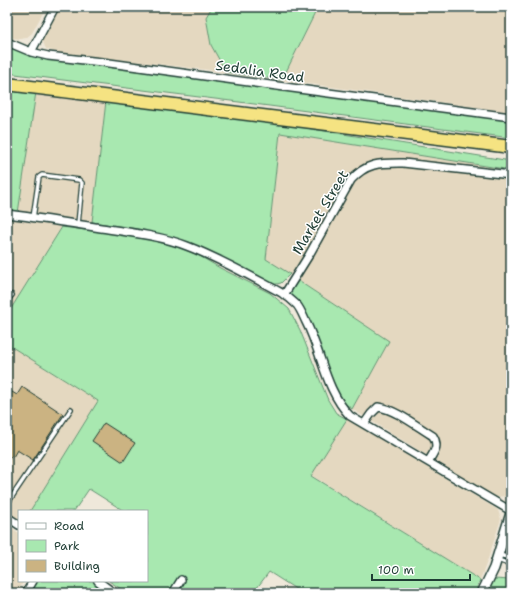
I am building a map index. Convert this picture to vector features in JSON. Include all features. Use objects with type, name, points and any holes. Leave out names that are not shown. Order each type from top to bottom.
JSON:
[{"type":"highway","points":[[7,84],[511,147]]},
{"type":"street","points":[[31,52],[55,7]]},
{"type":"street","name":"Sedalia Road","points":[[7,42],[31,52],[69,59],[102,62],[511,116]]},
{"type":"street","name":"Market Street","points":[[284,295],[309,255],[351,180],[364,169],[378,164],[404,163],[511,174]]},
{"type":"street","points":[[7,214],[157,237],[187,245],[212,256],[289,298],[298,307],[309,328],[329,382],[343,409],[350,416],[511,512],[494,568],[482,593]]},
{"type":"street","points":[[364,424],[378,407],[396,413],[434,436],[437,442],[436,447],[428,462]]},
{"type":"street","points":[[7,517],[18,524]]},
{"type":"street","points":[[173,593],[181,580]]},
{"type":"street","points":[[26,593],[32,582]]},
{"type":"street","points":[[99,582],[114,593]]},
{"type":"lane","points":[[33,218],[39,177],[42,175],[79,180],[82,183],[78,224]]},
{"type":"lane","points":[[7,301],[12,295]]},
{"type":"lane","points":[[7,504],[71,409]]},
{"type":"lane","points":[[497,557],[511,558]]},
{"type":"lane","points":[[497,557],[511,567]]},
{"type":"shaded area","points":[[7,7],[46,7],[32,33],[26,38],[20,39],[7,35]]},
{"type":"shaded area","points":[[56,7],[212,7],[206,17],[211,45],[226,72],[56,52],[46,49],[42,40],[43,30]]},
{"type":"shaded area","points":[[318,7],[511,7],[511,112],[282,80]]},
{"type":"shaded area","points":[[36,92],[106,101],[92,222],[18,213]]},
{"type":"shaded area","points":[[280,133],[511,170],[511,480],[507,496],[496,497],[485,491],[352,409],[389,341],[266,259]]},
{"type":"shaded area","points":[[7,219],[62,227],[7,315]]},
{"type":"shaded area","points":[[7,344],[98,401],[31,510],[18,510],[18,519],[7,512]]},
{"type":"shaded area","points":[[347,419],[498,510],[501,519],[480,580],[311,475]]},
{"type":"shaded area","points":[[7,525],[18,532],[18,582],[23,582],[17,593],[7,593]]},
{"type":"green space","points":[[212,7],[318,7],[282,80],[226,72],[211,45],[206,17]]},
{"type":"green space","points":[[7,45],[13,49],[39,58],[511,120],[511,138],[7,73]]},
{"type":"green space","points":[[7,88],[36,92],[18,213],[7,211]]},
{"type":"green space","points":[[106,101],[281,124],[511,161],[511,170],[280,133],[266,259],[290,274],[281,283],[272,285],[201,248],[178,239],[137,229],[92,222]]},
{"type":"green space","points":[[62,227],[140,237],[173,244],[198,255],[220,268],[270,293],[289,309],[300,330],[328,400],[336,413],[347,419],[311,476],[480,580],[475,593],[302,593],[269,572],[253,593],[127,593],[110,582],[148,582],[148,510],[122,510],[89,489],[75,510],[31,510],[98,401],[7,344],[7,315]]},
{"type":"green space","points":[[294,278],[389,341],[352,409],[342,401],[333,389],[314,333],[289,297],[289,288]]},
{"type":"green space","points":[[494,579],[511,580],[511,593],[488,593]]},
{"type":"green space","points":[[32,582],[93,582],[109,593],[26,593]]},
{"type":"building","points":[[22,387],[63,414],[33,460],[17,450],[13,457],[11,456],[7,462],[7,389],[17,395]]},
{"type":"building","points":[[104,423],[135,443],[123,462],[92,441]]}]
